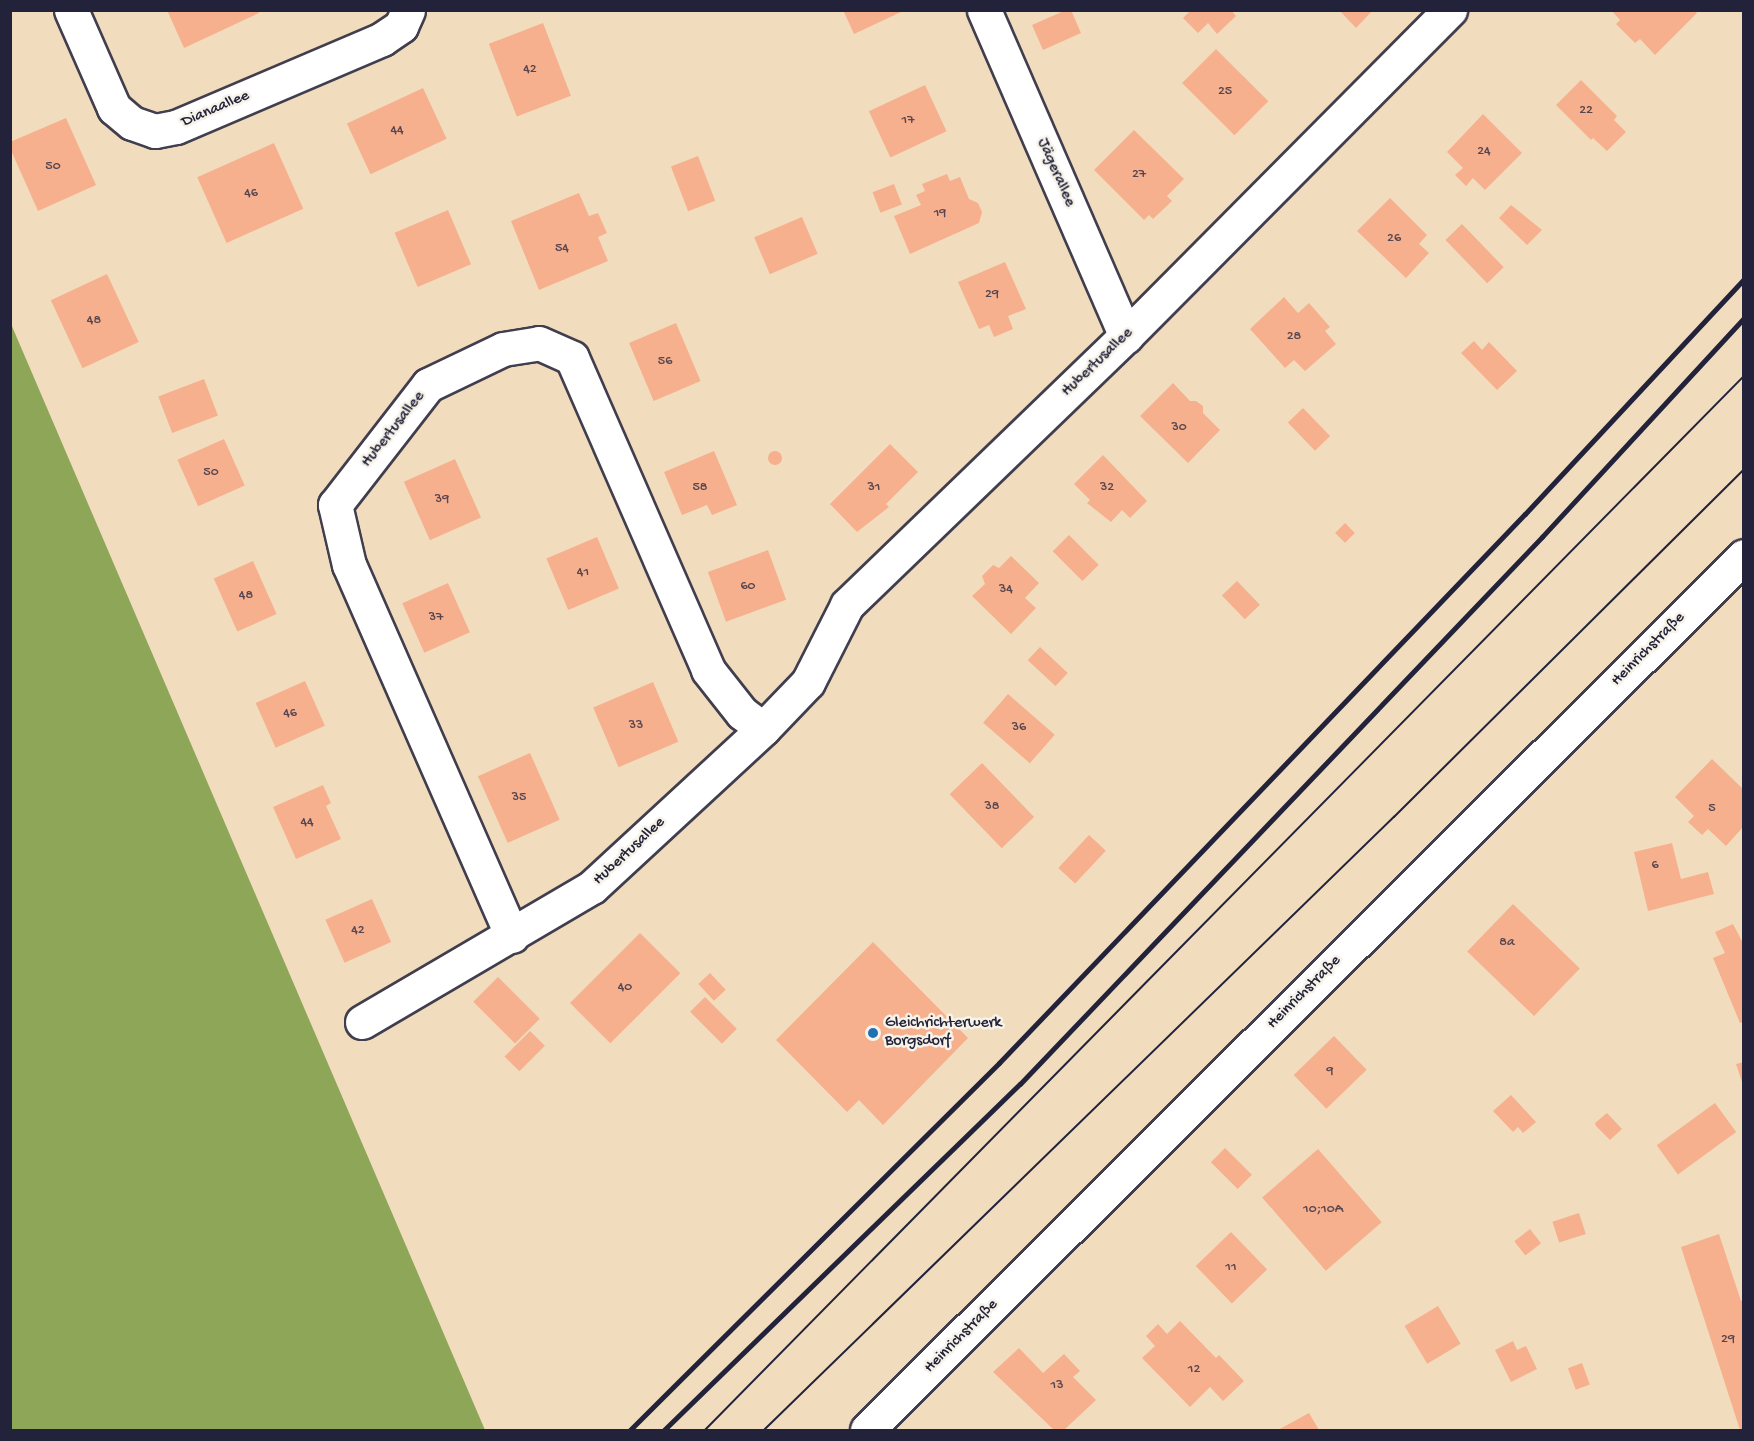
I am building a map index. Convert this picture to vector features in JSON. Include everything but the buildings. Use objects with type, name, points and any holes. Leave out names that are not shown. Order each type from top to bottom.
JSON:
[{"type":"street","name":"Dianaallee","points":[[71,10],[97,75],[114,108],[132,123],[155,131],[176,127],[382,39],[401,26],[408,10]]},
{"type":"street","name":"Jägerallee","points":[[984,10],[1126,336]]},
{"type":"street","name":"Hubertusallee","points":[[363,1022],[512,936],[592,886],[763,729],[807,682],[847,606],[1126,336],[1450,10]]},
{"type":"street","name":"Hubertusallee","points":[[512,936],[349,565],[335,505],[428,385],[503,349],[539,343],[572,358],[708,670],[742,713],[763,729]]},
{"type":"street","name":"Heinrichstraße","points":[[867,1431],[1743,556]]},
{"type":"green space","points":[[11,324],[485,1430],[11,1430]]},
{"type":"tram line","points":[[705,1430],[1744,376]]},
{"type":"tram line","points":[[764,1430],[1394,817],[1744,470]]},
{"type":"railway","points":[[630,1430],[999,1063],[1525,514],[1744,279]]},
{"type":"railway","points":[[664,1430],[1020,1084],[1542,537],[1744,318]]},
{"type":"place","name":"Gleichrichterwerk Borgsdorf","points":[[873,1033]]}]
